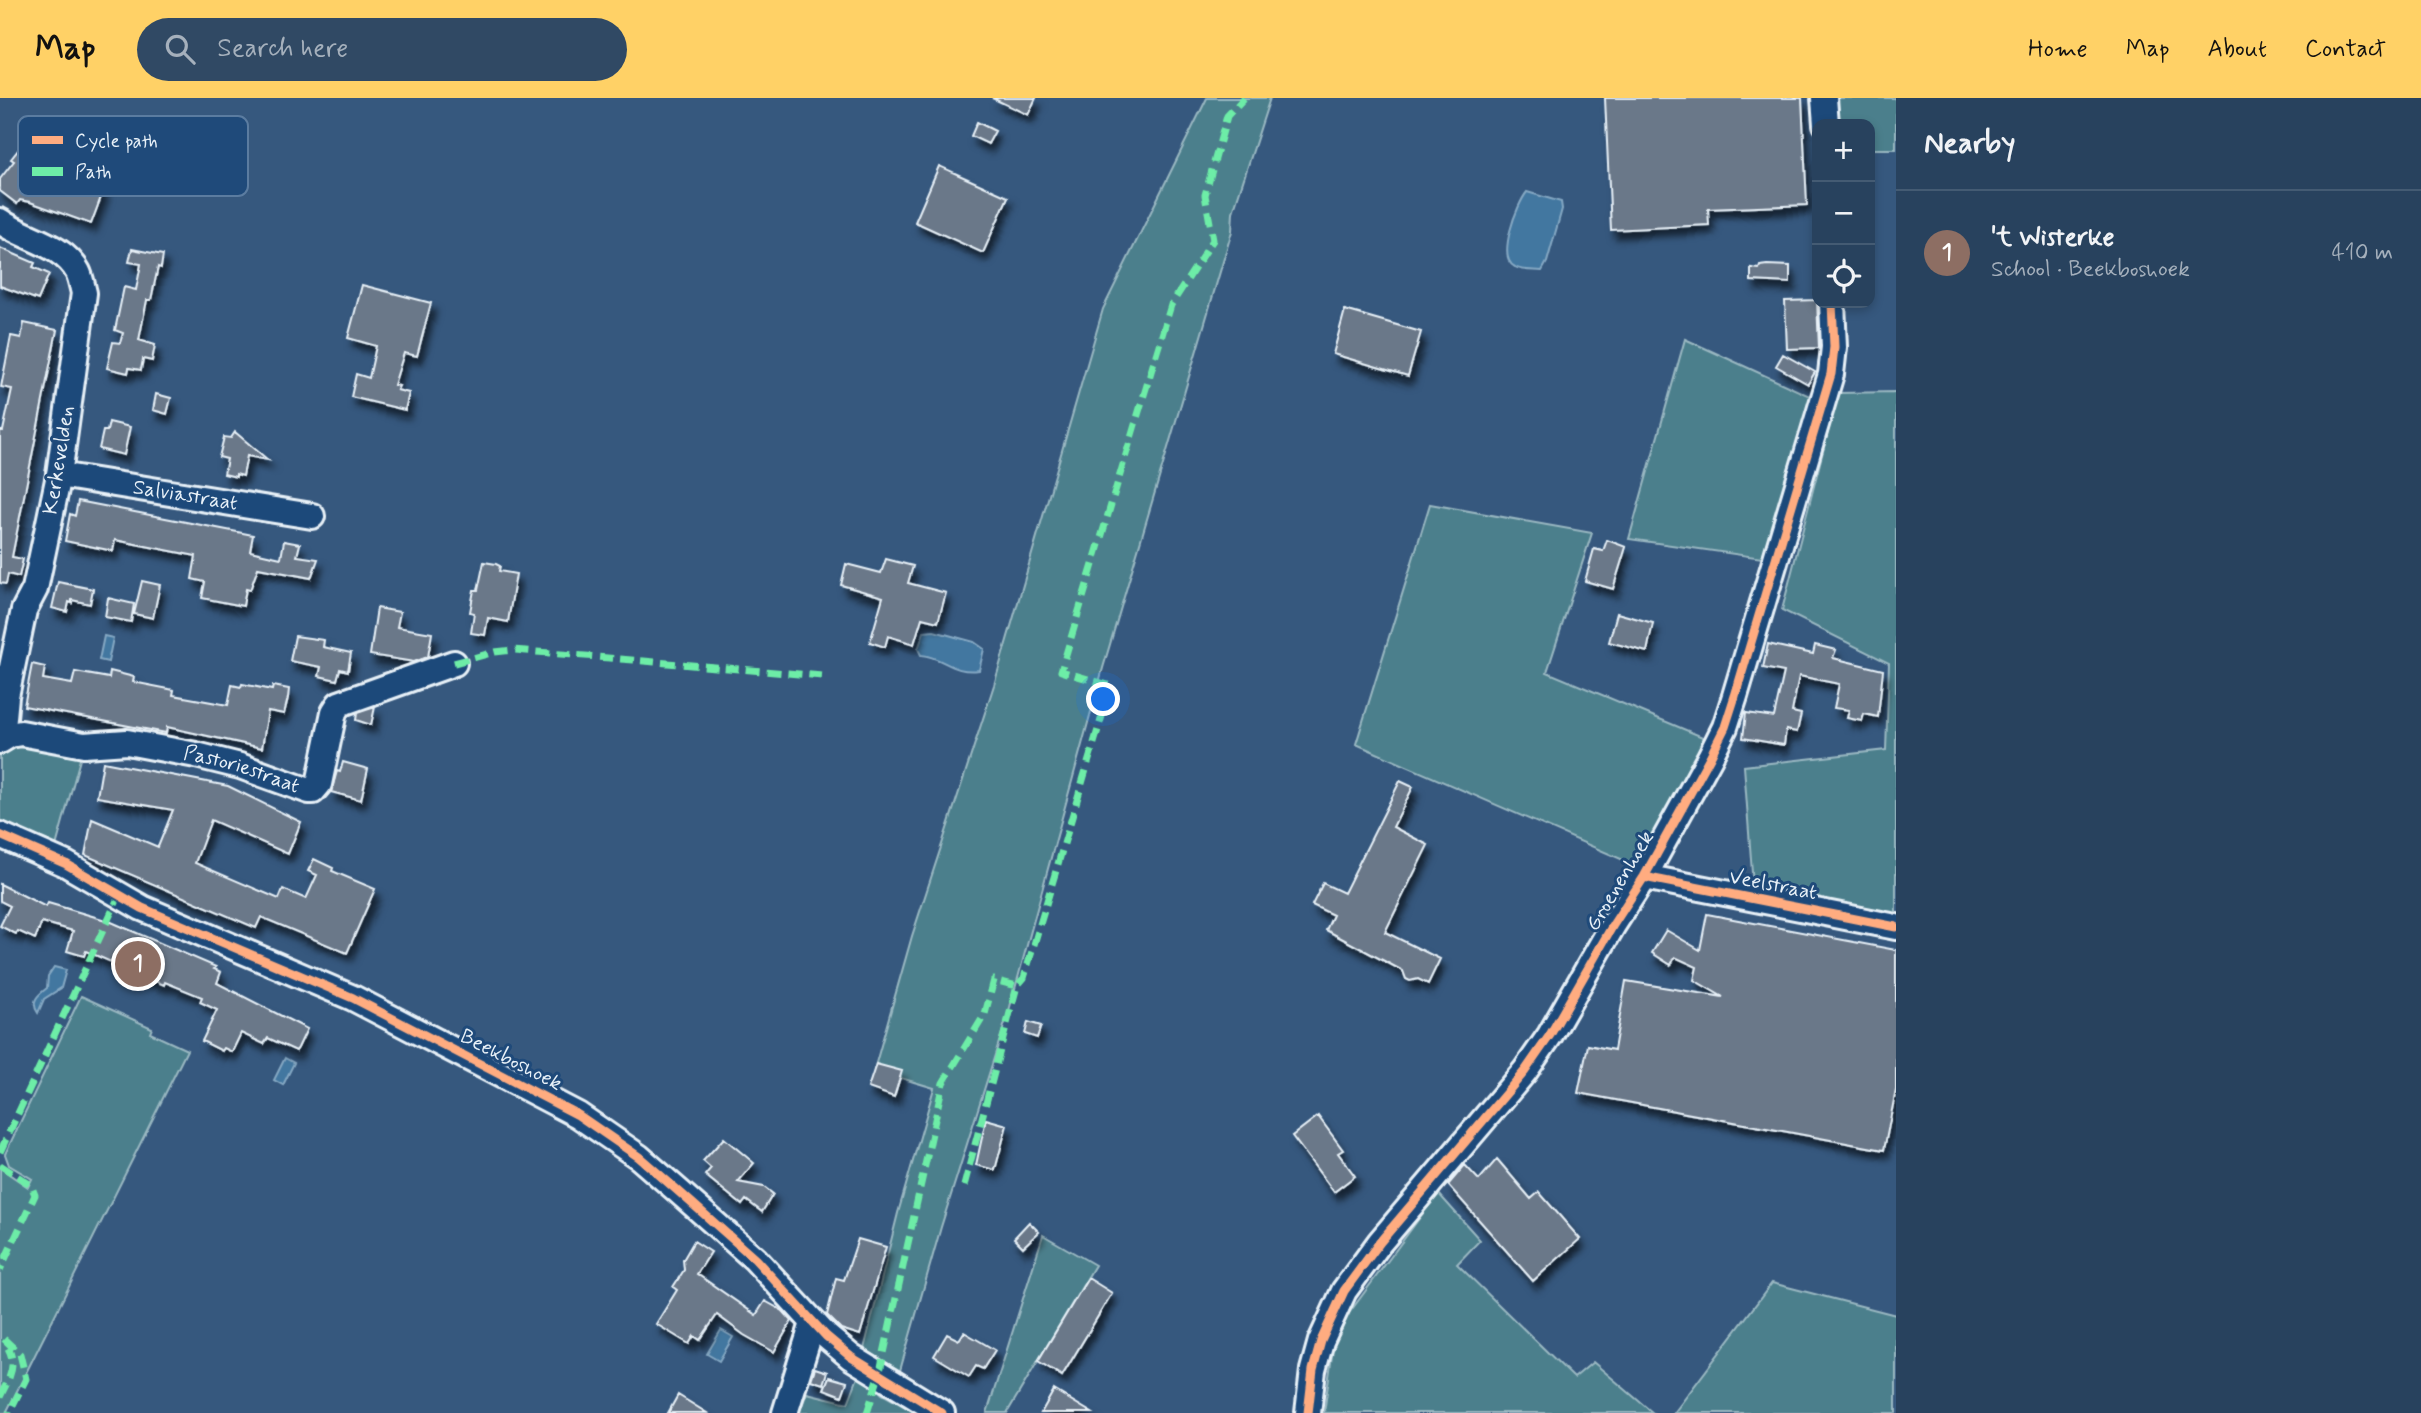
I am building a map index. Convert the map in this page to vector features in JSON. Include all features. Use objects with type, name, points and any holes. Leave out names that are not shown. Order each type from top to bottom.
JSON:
[{"type":"street","points":[[1825,98],[1826,119]]},
{"type":"street","name":"Kerkevelden","points":[[0,221],[44,243],[66,258],[78,272],[84,293],[59,475],[35,589],[24,610],[6,696],[1,740]]},
{"type":"street","name":"Groenenhoek","points":[[1308,1413],[1313,1370],[1321,1341],[1344,1291],[1380,1242],[1525,1071],[1550,1035],[1644,877],[1725,727],[1831,374],[1834,347],[1832,308]]},
{"type":"street","name":"Salviastraat","points":[[59,475],[312,516]]},
{"type":"street","name":"Pastoriestraat","points":[[1,740],[21,733],[84,745],[127,743],[240,766],[313,791],[319,785],[334,712],[339,704],[454,663]]},
{"type":"street","name":"Beekboshoek","points":[[0,835],[66,864],[142,908],[353,998],[578,1115],[639,1157],[755,1259],[814,1323],[851,1357],[942,1413]]},
{"type":"street","name":"Veelstraat","points":[[1644,877],[1896,927]]},
{"type":"street","points":[[785,1413],[814,1323]]},
{"type":"green space","points":[[1207,98],[1270,98],[1233,212],[1232,231],[1103,668],[1010,1007],[941,1227],[899,1374],[864,1349],[898,1213],[934,1088],[874,1070],[912,936],[994,685],[1103,309]]},
{"type":"green space","points":[[1832,98],[1896,98],[1896,149],[1875,149],[1875,119],[1833,119]]},
{"type":"green space","points":[[1685,339],[1812,397],[1762,558],[1629,539]]},
{"type":"green space","points":[[1896,392],[1896,915],[1753,886],[1744,766],[1886,750],[1889,663],[1782,610],[1838,393]]},
{"type":"green space","points":[[1430,504],[1592,533],[1547,672],[1705,738],[1637,866],[1356,744]]},
{"type":"green space","points":[[13,743],[82,752],[55,850],[6,827],[0,820],[0,754]]},
{"type":"green space","points":[[81,996],[152,1028],[150,1033],[187,1050],[6,1413],[0,1413],[0,1168],[28,1187],[32,1179],[9,1165],[5,1154]]},
{"type":"green space","points":[[1438,1193],[1480,1240],[1457,1264],[1574,1378],[1593,1362],[1653,1413],[1324,1413],[1333,1348],[1341,1324]]},
{"type":"green space","points":[[1043,1235],[1095,1265],[1007,1413],[987,1413]]},
{"type":"green space","points":[[1772,1283],[1896,1315],[1896,1413],[1674,1413]]},
{"type":"green space","points":[[860,1372],[882,1394],[916,1413],[799,1413],[807,1393],[848,1403]]},
{"type":"water","points":[[1527,192],[1561,202],[1562,209],[1542,271],[1515,267],[1507,253],[1510,231]]},
{"type":"water","points":[[934,631],[974,642],[984,649],[979,670],[962,670],[921,655],[918,649],[924,632]]},
{"type":"water","points":[[104,636],[113,638],[108,662],[99,660]]},
{"type":"water","points":[[54,967],[66,970],[61,988],[44,999],[38,1013],[35,1002],[47,988],[48,976]]},
{"type":"water","points":[[285,1058],[294,1063],[283,1085],[274,1080]]},
{"type":"water","points":[[721,1330],[733,1337],[719,1361],[707,1354]]},
{"type":"building","points":[[992,98],[1036,98],[1028,115]]},
{"type":"building","points":[[1605,98],[1802,98],[1807,205],[1708,209],[1709,225],[1611,230]]},
{"type":"building","points":[[977,122],[995,131],[988,144],[971,136]]},
{"type":"building","points":[[18,150],[18,196],[101,196],[91,224],[30,202],[20,200],[17,204],[0,191],[0,179],[14,161],[11,159]]},
{"type":"building","points":[[939,166],[1008,197],[983,253],[915,222]]},
{"type":"building","points":[[0,248],[35,263],[33,267],[49,274],[38,300],[0,286]]},
{"type":"building","points":[[132,249],[163,255],[151,300],[147,300],[139,340],[155,345],[152,361],[143,359],[141,370],[129,368],[128,373],[107,368],[113,342],[120,343],[123,333],[115,330],[124,287],[136,290],[141,264],[129,262]]},
{"type":"building","points":[[1760,266],[1790,266],[1790,283],[1751,281],[1751,268],[1759,269]]},
{"type":"building","points":[[362,285],[431,303],[417,356],[404,353],[394,385],[399,386],[397,390],[409,393],[405,410],[351,397],[356,374],[369,378],[376,346],[348,338]]},
{"type":"building","points":[[1812,300],[1812,308],[1817,308],[1819,348],[1787,349],[1785,301]]},
{"type":"building","points":[[1345,310],[1421,332],[1408,376],[1333,354]]},
{"type":"building","points":[[24,323],[57,330],[12,557],[23,559],[19,577],[8,574],[6,584],[0,583],[0,431],[3,431],[12,389],[1,387],[11,336],[21,338]]},
{"type":"building","points":[[1783,354],[1815,372],[1808,384],[1776,366]]},
{"type":"building","points":[[156,394],[171,398],[167,414],[153,410]]},
{"type":"building","points":[[109,422],[130,427],[124,455],[99,449],[103,431],[107,431]]},
{"type":"building","points":[[235,432],[268,460],[247,456],[243,476],[236,474],[236,477],[224,474],[227,459],[219,457],[224,437],[231,438]]},
{"type":"building","points":[[78,501],[253,535],[250,551],[281,558],[284,541],[300,544],[297,556],[318,559],[311,578],[258,568],[250,590],[246,589],[243,606],[202,598],[205,582],[192,579],[196,556],[115,540],[113,551],[65,541],[70,514],[75,516]]},
{"type":"building","points":[[1607,540],[1626,547],[1613,589],[1585,581],[1594,549],[1603,551]]},
{"type":"building","points":[[886,559],[913,566],[908,583],[946,593],[938,622],[922,618],[914,644],[888,636],[885,647],[870,642],[883,597],[841,585],[846,564],[881,573]]},
{"type":"building","points":[[484,562],[500,566],[499,571],[516,574],[508,622],[488,618],[485,635],[471,633],[474,613],[470,612]]},
{"type":"building","points":[[142,581],[160,585],[153,618],[134,614]]},
{"type":"building","points":[[58,582],[93,589],[90,604],[72,600],[67,612],[52,608]]},
{"type":"building","points":[[108,598],[134,604],[131,622],[105,617]]},
{"type":"building","points":[[377,608],[400,612],[397,627],[432,633],[428,657],[414,662],[370,655]]},
{"type":"building","points":[[1617,613],[1653,623],[1647,652],[1609,642]]},
{"type":"building","points":[[295,636],[324,640],[323,647],[351,653],[348,671],[340,669],[337,680],[319,676],[321,667],[290,661]]},
{"type":"building","points":[[1768,644],[1813,654],[1815,645],[1836,650],[1833,658],[1883,670],[1878,717],[1864,714],[1862,721],[1847,718],[1849,710],[1834,708],[1839,684],[1799,676],[1792,712],[1801,714],[1797,732],[1786,730],[1784,745],[1743,738],[1746,713],[1774,717],[1784,672],[1763,668]]},
{"type":"building","points":[[32,664],[45,667],[43,679],[72,684],[75,672],[109,678],[110,671],[134,677],[133,682],[174,690],[173,695],[228,705],[232,685],[241,687],[242,684],[272,690],[273,686],[289,689],[288,698],[284,714],[268,711],[262,748],[167,727],[166,733],[24,706]]},
{"type":"building","points":[[375,707],[371,725],[356,720],[357,713]]},
{"type":"building","points":[[103,762],[228,786],[301,822],[288,854],[211,820],[195,863],[279,899],[283,889],[306,899],[317,875],[308,871],[314,859],[333,868],[332,871],[375,889],[347,953],[261,917],[256,928],[85,855],[92,819],[158,847],[173,810],[97,797]]},
{"type":"building","points":[[343,762],[368,769],[361,800],[331,792],[337,771],[340,772]]},
{"type":"building","points":[[1400,781],[1413,787],[1393,827],[1428,845],[1385,932],[1440,959],[1428,984],[1418,979],[1406,979],[1403,971],[1326,930],[1333,915],[1312,905],[1323,883],[1344,893]]},
{"type":"building","points":[[0,884],[46,907],[48,903],[109,921],[216,967],[214,969],[221,972],[217,983],[307,1029],[298,1048],[296,1051],[268,1038],[264,1044],[241,1033],[232,1052],[224,1048],[222,1051],[202,1041],[217,1010],[200,1002],[202,997],[165,982],[164,985],[86,951],[84,956],[67,951],[73,931],[42,922],[35,939],[0,926],[10,906],[0,901]]},
{"type":"building","points":[[1707,914],[1896,950],[1896,1090],[1884,1150],[1578,1093],[1588,1045],[1614,1050],[1626,981],[1723,997],[1694,980],[1697,967],[1675,957],[1671,965],[1652,953],[1666,930],[1700,950]]},
{"type":"building","points":[[1028,1022],[1041,1026],[1037,1038],[1025,1034]]},
{"type":"building","points":[[876,1064],[902,1071],[894,1097],[868,1088]]},
{"type":"building","points":[[1318,1116],[1343,1150],[1338,1153],[1355,1176],[1334,1192],[1292,1136]]},
{"type":"building","points":[[986,1119],[1007,1125],[995,1170],[976,1165]]},
{"type":"building","points":[[724,1138],[754,1163],[738,1182],[764,1187],[773,1194],[762,1212],[746,1200],[742,1205],[705,1175],[711,1168],[703,1161]]},
{"type":"building","points":[[1497,1159],[1531,1199],[1539,1192],[1580,1239],[1533,1281],[1448,1185],[1465,1165],[1479,1180]]},
{"type":"building","points":[[1029,1222],[1039,1232],[1023,1247],[1014,1238]]},
{"type":"building","points":[[858,1239],[886,1247],[860,1335],[841,1329],[827,1315],[836,1278],[844,1280]]},
{"type":"building","points":[[694,1241],[711,1252],[697,1274],[756,1315],[765,1301],[783,1311],[792,1321],[774,1352],[717,1315],[700,1340],[694,1336],[689,1344],[656,1324],[677,1290],[673,1287],[684,1270],[683,1260]]},
{"type":"building","points":[[1088,1278],[1112,1293],[1062,1376],[1038,1361]]},
{"type":"building","points":[[964,1332],[995,1350],[983,1369],[976,1366],[969,1377],[934,1356],[947,1334],[959,1340]]},
{"type":"building","points":[[815,1368],[827,1372],[823,1384],[811,1380]]},
{"type":"building","points":[[829,1377],[847,1382],[842,1396],[824,1389]]},
{"type":"building","points":[[1054,1390],[1092,1413],[1041,1413]]},
{"type":"building","points":[[678,1395],[707,1413],[668,1413]]},
{"type":"marked path","points":[[964,1186],[1017,986],[1024,978],[1111,686],[1061,671],[1171,305],[1213,240],[1205,195],[1227,116],[1244,98]]},
{"type":"marked path","points":[[454,663],[514,650],[822,676]]},
{"type":"marked path","points":[[0,1152],[119,896]]},
{"type":"marked path","points":[[867,1413],[879,1376],[943,1083],[985,1014],[994,980],[1017,986]]},
{"type":"marked path","points":[[0,1165],[31,1185],[35,1195],[0,1270]]},
{"type":"marked path","points":[[4,1339],[20,1354],[26,1379],[9,1413]]},
{"type":"marked path","points":[[0,1397],[12,1367],[8,1348]]},
{"type":"cycle path","points":[[1308,1413],[1313,1370],[1321,1341],[1344,1291],[1380,1242],[1525,1071],[1550,1035],[1644,877],[1725,727],[1831,374],[1834,347],[1832,308]]},
{"type":"cycle path","points":[[0,835],[66,864],[142,908],[353,998],[578,1115],[639,1157],[755,1259],[826,1336],[851,1357],[942,1413]]},
{"type":"cycle path","points":[[1644,877],[1896,927]]},
{"type":"place","name":"'t Wisterke","points":[[138,964]]}]
